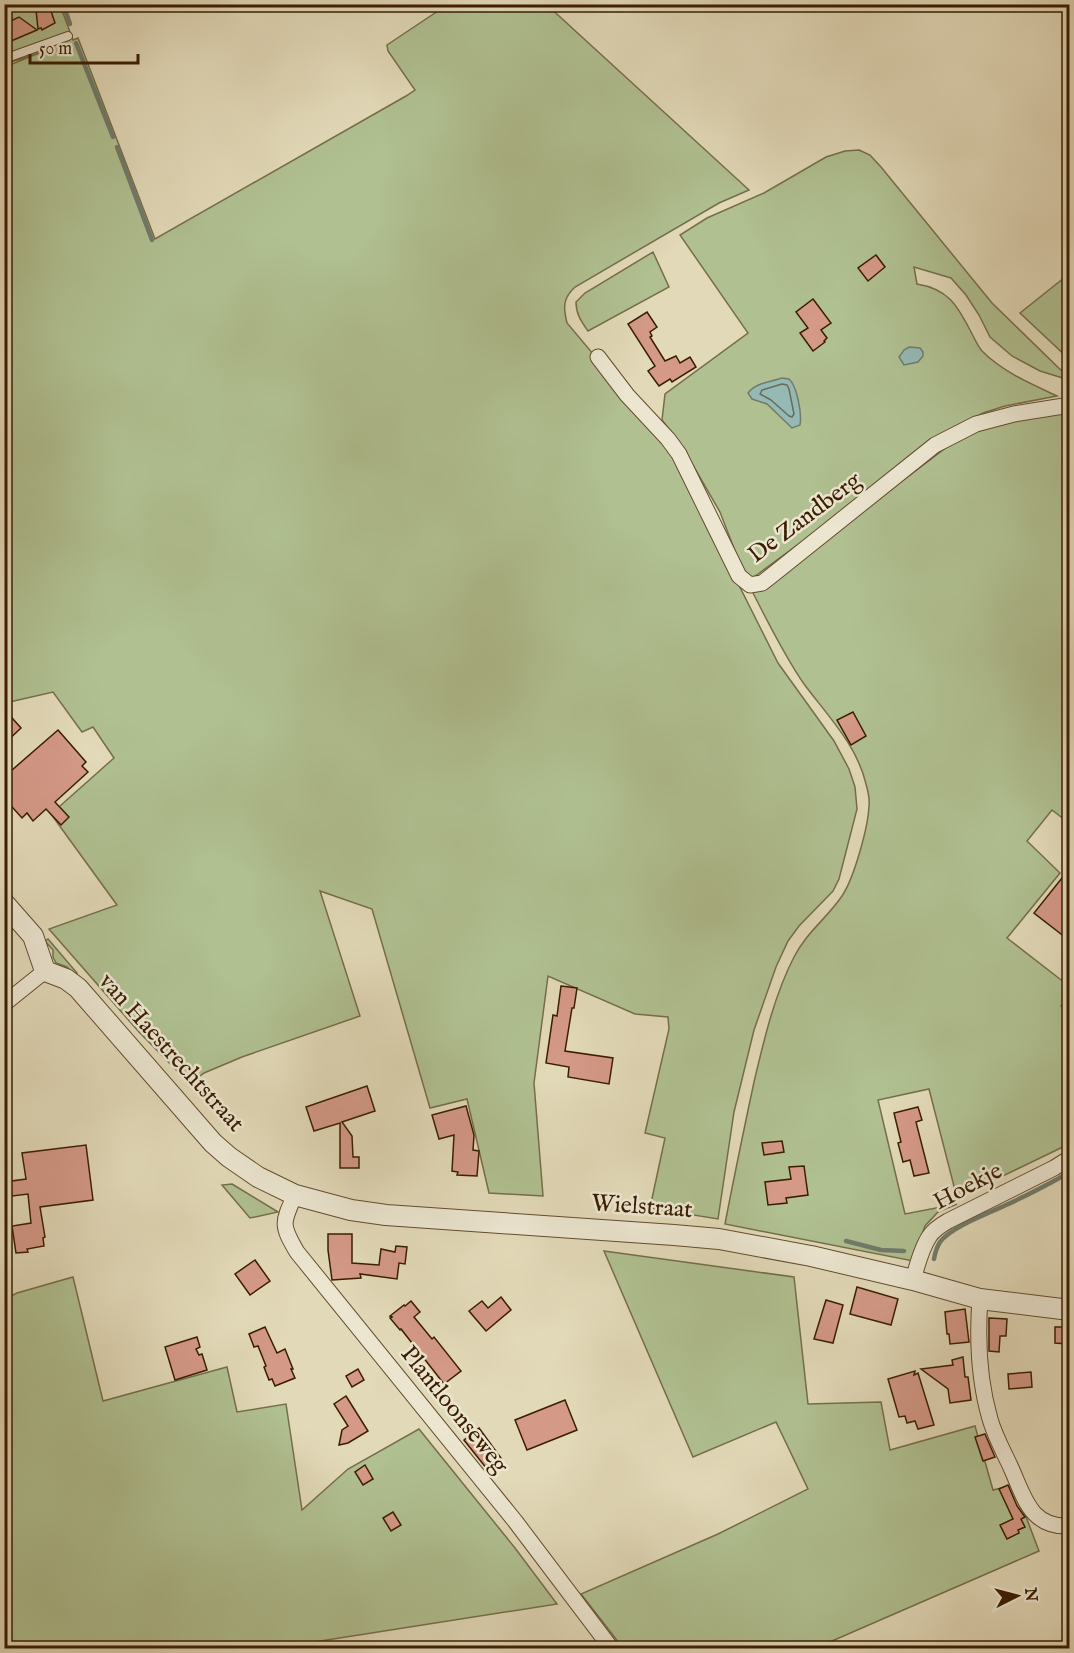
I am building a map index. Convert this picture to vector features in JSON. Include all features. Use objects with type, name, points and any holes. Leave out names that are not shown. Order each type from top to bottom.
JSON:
[{"type":"street","name":"De Zandberg","points":[[597,357],[679,454],[739,576],[750,585],[762,583],[935,445],[976,424],[1014,414],[1070,405]]},
{"type":"street","points":[[4,903],[33,936],[45,971],[4,1004]]},
{"type":"street","name":"van Haestrechtstraat","points":[[45,971],[66,979],[78,988],[213,1143],[258,1177],[295,1195]]},
{"type":"street","name":"Hoekje","points":[[913,1280],[929,1237],[938,1228],[1070,1158]]},
{"type":"street","name":"Wielstraat","points":[[295,1195],[351,1210],[386,1215],[719,1239],[913,1280],[980,1299],[1070,1310]]},
{"type":"street","name":"Plantloonseweg","points":[[295,1195],[284,1221],[288,1237],[297,1252],[515,1521],[611,1648]]},
{"type":"street","points":[[980,1299],[981,1371],[990,1421],[1023,1496],[1036,1516],[1044,1523],[1057,1527],[1070,1526]]},
{"type":"lane","points":[[4,59],[68,36]]},
{"type":"green space","points":[[4,5],[60,5],[73,40],[78,38],[155,239],[415,90],[388,51],[387,45],[447,5],[547,5],[749,190],[719,203],[575,287],[566,299],[565,307],[567,323],[667,442],[778,663],[834,741],[849,769],[855,787],[857,809],[839,879],[833,891],[799,926],[788,941],[776,967],[754,1030],[734,1112],[718,1219],[650,1208],[665,1138],[645,1133],[669,1029],[668,1017],[635,1014],[548,976],[534,1083],[543,1196],[489,1193],[467,1099],[430,1108],[372,909],[320,891],[360,1016],[242,1057],[204,1073],[190,1084],[139,1032],[49,929],[117,905],[51,814],[114,758],[93,727],[82,732],[53,692],[5,703],[5,67],[39,53],[5,64]]},
{"type":"green space","points":[[859,150],[870,155],[881,167],[992,303],[1069,380],[1040,371],[1012,356],[990,337],[966,295],[951,278],[914,267],[917,284],[937,290],[956,306],[980,349],[1018,377],[1057,396],[1005,406],[983,413],[962,425],[747,582],[720,512],[683,448],[662,420],[665,394],[748,333],[680,235],[707,218],[764,193],[826,157],[845,151]]},
{"type":"green space","points":[[653,252],[669,287],[588,331],[578,314],[576,302],[585,293]]},
{"type":"green space","points":[[1069,274],[1069,359],[1020,313]]},
{"type":"green space","points":[[1069,406],[1069,823],[1052,810],[1027,841],[1060,873],[1007,938],[1069,986],[1069,993],[1061,1006],[1069,1012],[1069,1144],[957,1198],[929,1089],[878,1100],[905,1214],[957,1204],[938,1212],[925,1226],[913,1261],[725,1224],[754,1082],[775,1003],[799,948],[847,888],[863,839],[869,803],[866,784],[856,756],[797,673],[753,593],[963,435]]},
{"type":"green space","points":[[48,939],[77,973],[74,975],[67,967],[56,963],[53,950],[45,941]]},
{"type":"green space","points":[[232,1184],[278,1212],[250,1218],[222,1185]]},
{"type":"green space","points":[[604,1251],[794,1277],[808,1404],[881,1402],[890,1450],[975,1426],[993,1490],[1014,1485],[1039,1551],[816,1648],[623,1648],[581,1594],[718,1534],[808,1489],[776,1422],[693,1457]]},
{"type":"green space","points":[[73,1277],[103,1401],[227,1367],[237,1412],[286,1404],[302,1510],[348,1469],[419,1429],[557,1604],[276,1648],[5,1648],[5,1299],[17,1293]]},
{"type":"water","points":[[909,347],[920,348],[923,356],[918,362],[904,365],[899,357]]},
{"type":"water","points":[[782,378],[792,382],[798,400],[800,425],[792,428],[767,404],[752,399],[748,393],[759,385]]},
{"type":"building","points":[[45,7],[51,11],[55,23],[42,30],[38,29],[36,10]]},
{"type":"building","points":[[19,17],[37,30],[4,44],[4,24]]},
{"type":"building","points":[[876,255],[885,267],[868,281],[858,268]]},
{"type":"building","points":[[813,299],[831,323],[821,330],[827,338],[825,342],[813,351],[800,333],[808,328],[796,312]]},
{"type":"building","points":[[647,312],[657,327],[650,332],[652,336],[650,337],[665,361],[676,356],[680,363],[690,357],[696,367],[672,382],[670,379],[659,386],[648,371],[655,366],[628,324]]},
{"type":"building","points":[[4,709],[21,728],[4,744]]},
{"type":"building","points":[[853,712],[866,736],[851,745],[837,720]]},
{"type":"building","points":[[58,730],[86,762],[82,766],[88,772],[55,802],[69,817],[61,825],[46,809],[33,821],[27,813],[22,818],[4,798],[4,777]]},
{"type":"building","points":[[1070,868],[1070,941],[1034,913]]},
{"type":"building","points":[[561,986],[577,988],[565,1051],[613,1058],[609,1084],[568,1077],[569,1067],[546,1063],[553,1015],[557,1016]]},
{"type":"building","points":[[367,1086],[375,1111],[342,1122],[352,1136],[353,1157],[359,1157],[359,1168],[340,1168],[340,1123],[314,1131],[306,1107]]},
{"type":"building","points":[[466,1106],[474,1135],[473,1150],[479,1151],[477,1176],[457,1175],[458,1172],[452,1171],[454,1135],[439,1139],[432,1115]]},
{"type":"building","points":[[918,1107],[922,1120],[916,1122],[929,1173],[914,1176],[910,1160],[903,1162],[894,1113]]},
{"type":"building","points":[[782,1141],[784,1152],[764,1155],[762,1143]]},
{"type":"building","points":[[86,1145],[93,1200],[40,1207],[45,1237],[43,1238],[44,1246],[27,1249],[28,1252],[16,1253],[12,1226],[31,1223],[28,1194],[4,1197],[4,1182],[26,1179],[22,1153]]},
{"type":"building","points":[[804,1166],[808,1195],[786,1198],[787,1203],[768,1205],[765,1182],[791,1179],[789,1167]]},
{"type":"building","points":[[328,1234],[352,1234],[352,1263],[379,1265],[381,1249],[395,1252],[396,1246],[407,1247],[405,1264],[399,1263],[397,1279],[360,1274],[361,1278],[332,1280]]},
{"type":"building","points":[[255,1260],[270,1281],[250,1295],[235,1274]]},
{"type":"building","points":[[857,1287],[898,1299],[891,1325],[850,1314]]},
{"type":"building","points":[[501,1297],[511,1310],[486,1331],[469,1311],[482,1301],[488,1308]]},
{"type":"building","points":[[826,1300],[843,1305],[833,1343],[814,1339]]},
{"type":"building","points":[[411,1301],[420,1312],[414,1317],[432,1339],[434,1337],[461,1371],[444,1384],[390,1318]]},
{"type":"building","points":[[965,1309],[969,1342],[950,1344],[945,1312]]},
{"type":"building","points":[[989,1318],[1007,1319],[1006,1336],[1000,1336],[999,1352],[989,1351]]},
{"type":"building","points":[[265,1327],[277,1353],[285,1349],[295,1378],[275,1386],[272,1379],[269,1380],[258,1346],[254,1347],[249,1334]]},
{"type":"building","points":[[1055,1327],[1067,1327],[1067,1344],[1055,1343]]},
{"type":"building","points":[[197,1337],[200,1347],[196,1349],[199,1355],[202,1354],[207,1370],[175,1380],[165,1347]]},
{"type":"building","points":[[963,1357],[971,1400],[950,1403],[948,1389],[921,1369],[953,1365],[952,1360]]},
{"type":"building","points":[[358,1369],[364,1380],[352,1387],[346,1376]]},
{"type":"building","points":[[915,1371],[914,1375],[918,1373],[934,1425],[918,1429],[915,1421],[907,1423],[905,1416],[899,1417],[888,1379]]},
{"type":"building","points":[[1031,1372],[1032,1387],[1009,1389],[1008,1374]]},
{"type":"building","points":[[346,1396],[368,1431],[348,1443],[339,1445],[342,1430],[348,1426],[334,1404]]},
{"type":"building","points":[[565,1400],[577,1430],[527,1450],[515,1420]]},
{"type":"building","points":[[479,1428],[501,1458],[487,1469],[464,1440]]},
{"type":"building","points":[[985,1434],[995,1457],[983,1461],[975,1437]]},
{"type":"building","points":[[365,1465],[373,1479],[363,1485],[355,1472]]},
{"type":"building","points":[[1008,1485],[1017,1506],[1025,1517],[1021,1519],[1025,1527],[1007,1539],[1000,1525],[1013,1519],[999,1489]]},
{"type":"building","points":[[393,1512],[401,1525],[391,1531],[383,1518]]},
{"type":"waterway","points":[[63,4],[70,24]]},
{"type":"waterway","points":[[76,43],[113,137]]},
{"type":"waterway","points":[[117,147],[152,240]]},
{"type":"waterway","points":[[934,1259],[936,1250],[945,1236],[1065,1175]]},
{"type":"waterway","points":[[846,1241],[881,1250],[904,1251]]}]
